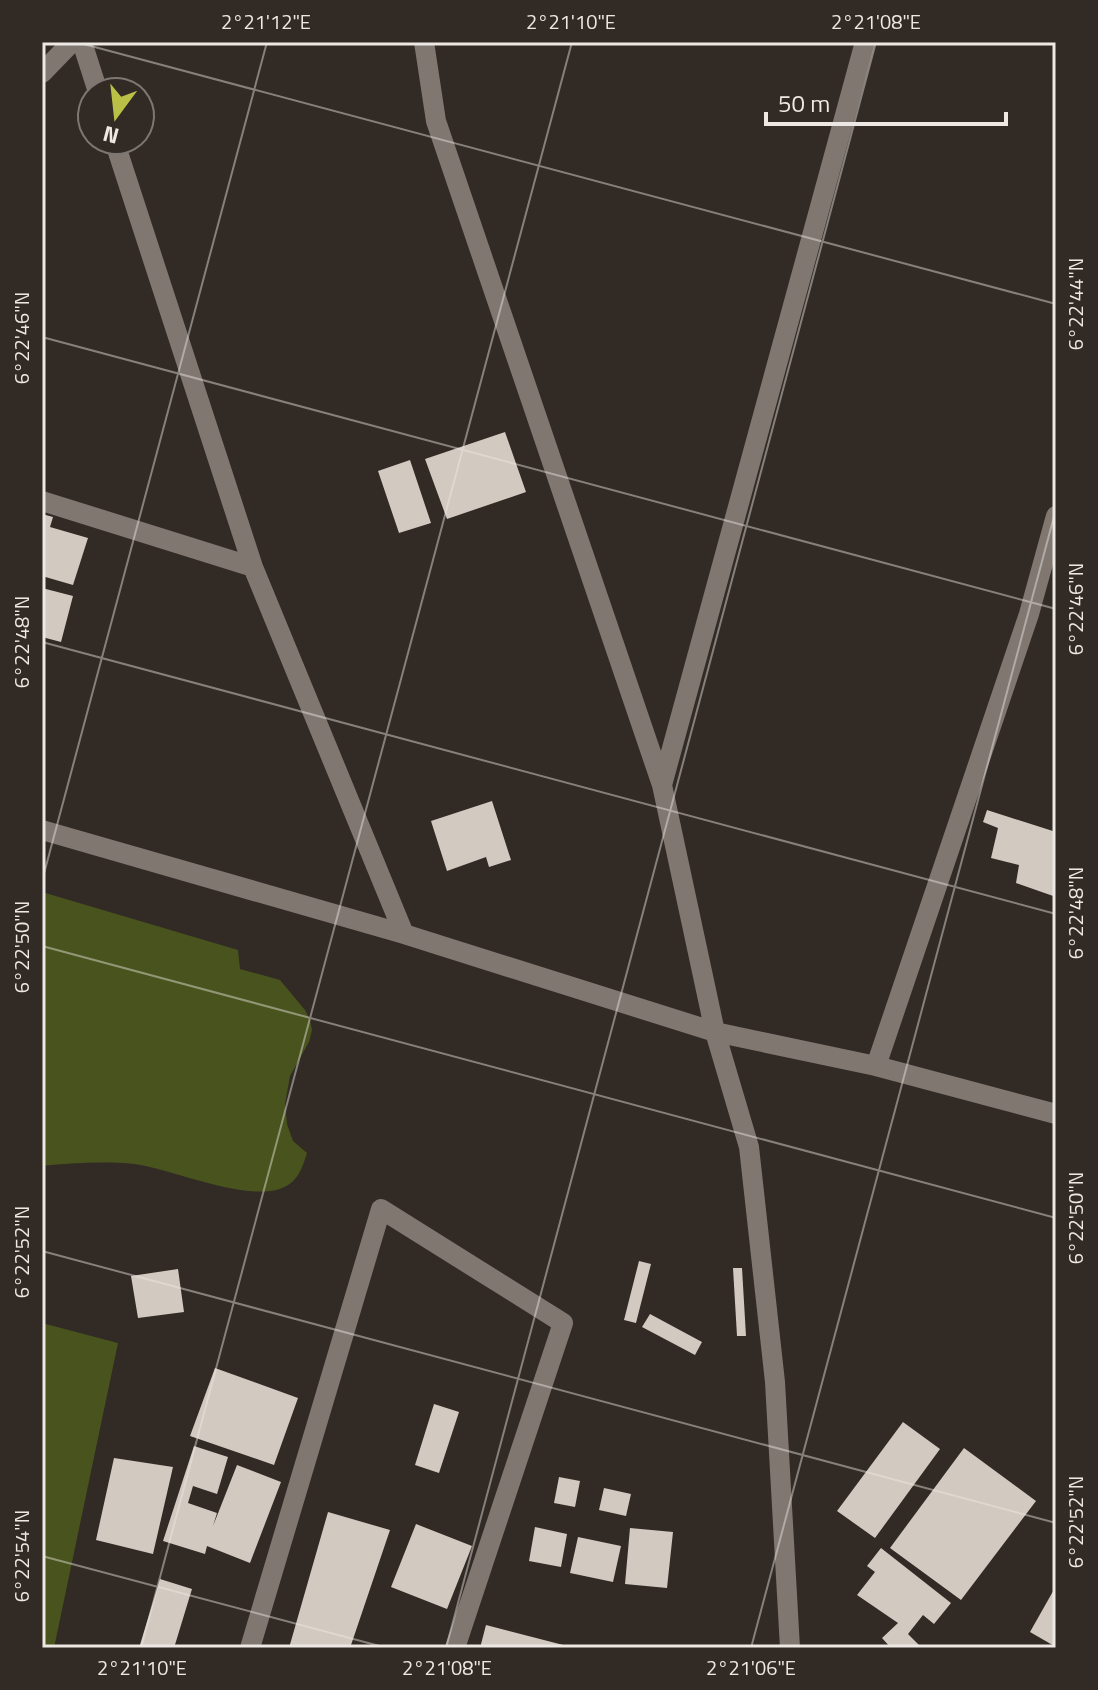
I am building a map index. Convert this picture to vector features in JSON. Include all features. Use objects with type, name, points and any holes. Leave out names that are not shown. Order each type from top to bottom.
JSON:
[{"type":"street","points":[[42,73],[72,42]]},
{"type":"street","points":[[82,42],[93,76]]},
{"type":"street","points":[[424,42],[436,121],[662,785],[715,1032],[749,1147],[775,1382],[790,1648]]},
{"type":"street","points":[[662,785],[865,42]]},
{"type":"street","points":[[119,156],[253,567],[404,934]]},
{"type":"street","points":[[42,501],[253,567]]},
{"type":"street","points":[[876,1066],[1029,614],[1056,516]]},
{"type":"street","points":[[42,830],[404,934],[715,1032],[876,1066],[1056,1114]]},
{"type":"street","points":[[250,1648],[381,1209],[563,1323],[455,1648]]},
{"type":"green space","points":[[42,892],[238,950],[240,969],[280,980],[305,1010],[312,1030],[309,1042],[290,1076],[285,1104],[293,1141],[307,1153],[294,1180],[281,1189],[263,1192],[218,1186],[134,1164],[42,1166]]},
{"type":"green space","points":[[42,1323],[118,1343],[54,1648],[42,1648]]},
{"type":"building","points":[[505,432],[526,492],[447,519],[425,459]]},
{"type":"building","points":[[410,460],[431,523],[399,533],[378,471]]},
{"type":"building","points":[[42,514],[53,517],[50,527],[88,538],[73,585],[42,576]]},
{"type":"building","points":[[42,588],[73,596],[61,642],[42,637]]},
{"type":"building","points":[[492,801],[511,860],[489,867],[486,857],[447,871],[431,821]]},
{"type":"building","points":[[987,810],[1056,832],[1056,897],[1016,883],[1019,865],[991,858],[998,828],[983,822]]},
{"type":"building","points":[[639,1261],[651,1264],[636,1323],[624,1320]]},
{"type":"building","points":[[733,1268],[742,1268],[746,1336],[737,1336]]},
{"type":"building","points":[[178,1269],[184,1312],[138,1318],[131,1276]]},
{"type":"building","points":[[650,1314],[702,1342],[695,1355],[642,1327]]},
{"type":"building","points":[[215,1368],[298,1398],[274,1465],[190,1436]]},
{"type":"building","points":[[434,1404],[459,1412],[439,1473],[415,1465]]},
{"type":"building","points":[[903,1422],[940,1449],[875,1538],[837,1511]]},
{"type":"building","points":[[194,1446],[228,1457],[217,1494],[193,1486],[188,1503],[217,1513],[213,1526],[237,1465],[281,1482],[250,1563],[207,1546],[205,1554],[163,1541]]},
{"type":"building","points":[[964,1448],[1036,1501],[961,1600],[890,1548]]},
{"type":"building","points":[[114,1458],[173,1467],[153,1554],[96,1540]]},
{"type":"building","points":[[559,1477],[580,1481],[575,1507],[554,1503]]},
{"type":"building","points":[[604,1488],[631,1494],[626,1516],[599,1510]]},
{"type":"building","points":[[328,1512],[390,1530],[350,1648],[289,1648]]},
{"type":"building","points":[[416,1524],[472,1546],[447,1609],[391,1587]]},
{"type":"building","points":[[535,1527],[567,1534],[561,1567],[529,1561]]},
{"type":"building","points":[[630,1528],[673,1532],[667,1588],[625,1584]]},
{"type":"building","points":[[578,1537],[621,1546],[613,1582],[570,1573]]},
{"type":"building","points":[[881,1548],[951,1603],[934,1624],[923,1615],[908,1634],[922,1648],[891,1648],[882,1638],[898,1623],[857,1595],[875,1572],[867,1566]]},
{"type":"building","points":[[160,1579],[192,1589],[174,1648],[139,1648]]},
{"type":"building","points":[[1056,1586],[1056,1647],[1030,1632]]},
{"type":"building","points":[[486,1625],[571,1647],[571,1648],[480,1648]]}]
